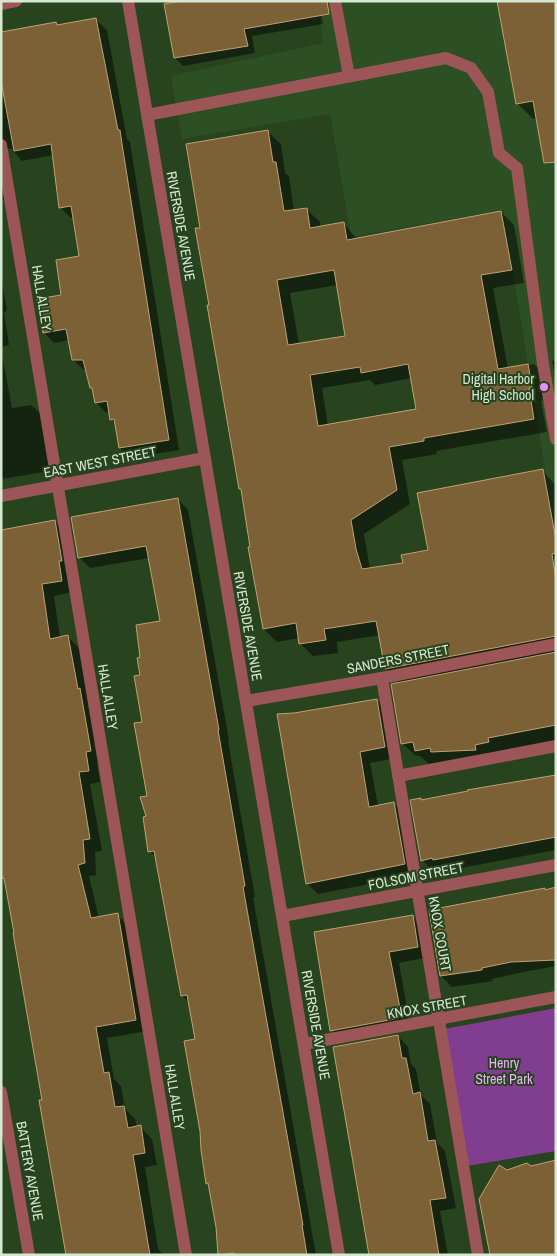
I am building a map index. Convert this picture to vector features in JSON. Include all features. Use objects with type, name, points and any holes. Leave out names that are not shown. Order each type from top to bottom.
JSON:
[{"type":"street","points":[[1,4],[16,1]]},
{"type":"street","name":"RIVERSIDE AVENUE","points":[[128,1],[339,1255]]},
{"type":"street","points":[[335,1],[350,76]]},
{"type":"street","points":[[147,115],[446,58],[471,68],[488,92],[499,153],[517,168],[543,364],[556,439]]},
{"type":"street","name":"HALL ALLEY","points":[[1,144],[186,1255]]},
{"type":"street","name":"EAST WEST STREET","points":[[1,496],[205,458]]},
{"type":"street","name":"SANDERS STREET","points":[[246,701],[382,678],[556,644]]},
{"type":"street","name":"KNOX COURT","points":[[382,678],[478,1255]]},
{"type":"street","points":[[398,776],[556,746]]},
{"type":"street","name":"FOLSOM STREET","points":[[282,916],[556,865]]},
{"type":"street","name":"KNOX STREET","points":[[304,1044],[556,997]]},
{"type":"street","name":"BATTERY AVENUE","points":[[1,1092],[29,1255]]},
{"type":"shaded area","name":"Digital Harbor High School","points":[[317,1],[556,1],[556,537],[503,210],[351,237],[330,114],[182,139],[171,76],[323,43]]},
{"type":"green space","name":"Henry Street Park","points":[[556,1008],[556,1151],[467,1166],[444,1029]]},
{"type":"building","points":[[180,1],[327,1],[329,14],[244,29],[248,46],[174,58],[164,4]]},
{"type":"building","points":[[497,1],[556,1],[556,162],[544,163],[533,101],[516,104]]},
{"type":"building","points":[[96,18],[118,130],[120,130],[169,440],[119,448],[114,419],[110,420],[107,401],[95,403],[83,360],[72,360],[66,329],[43,333],[37,299],[61,295],[56,260],[79,256],[71,206],[59,208],[51,144],[14,151],[1,81],[1,32],[56,22],[57,25]]},
{"type":"building","points":[[268,130],[273,162],[276,162],[284,211],[307,208],[310,228],[344,222],[347,240],[501,211],[512,270],[481,275],[498,369],[528,364],[532,387],[529,388],[534,419],[424,438],[424,441],[389,447],[397,490],[351,520],[362,569],[403,563],[401,555],[428,550],[417,493],[543,469],[556,540],[556,553],[552,554],[556,580],[556,636],[385,669],[376,621],[324,629],[326,640],[299,644],[296,623],[263,629],[248,547],[250,547],[241,489],[239,489],[207,305],[209,305],[195,228],[200,228],[186,144]],"holes":[[[334,270],[345,336],[288,345],[277,280]],[[408,364],[416,409],[318,426],[310,375],[360,367],[361,373]]]},
{"type":"building","points":[[178,498],[307,1255],[234,1255],[234,1253],[218,1255],[216,1227],[208,1183],[206,1184],[200,1131],[184,1041],[195,1039],[187,995],[181,996],[154,851],[148,852],[143,817],[146,816],[140,797],[147,796],[134,723],[142,722],[134,676],[140,675],[137,658],[140,657],[136,625],[160,621],[146,546],[78,558],[71,517]]},
{"type":"building","points":[[55,520],[62,561],[59,561],[62,581],[42,584],[50,639],[68,635],[91,751],[86,752],[89,771],[79,772],[90,839],[83,840],[85,863],[78,865],[91,918],[118,913],[136,1020],[96,1027],[104,1073],[109,1072],[115,1107],[124,1106],[128,1128],[141,1125],[145,1153],[133,1155],[150,1255],[66,1255],[39,1100],[42,1100],[14,933],[4,878],[1,878],[1,530]]},
{"type":"building","points":[[556,652],[556,725],[488,738],[489,742],[475,745],[476,750],[431,752],[430,748],[415,751],[413,742],[401,744],[391,684]]},
{"type":"building","points":[[377,699],[385,747],[360,752],[369,807],[394,802],[405,864],[306,884],[277,714],[294,713]]},
{"type":"building","points":[[556,775],[556,837],[421,861],[410,800],[421,798],[421,800]]},
{"type":"building","points":[[556,887],[556,960],[511,962],[482,968],[482,970],[440,976],[429,910]]},
{"type":"building","points":[[413,915],[418,947],[389,952],[401,1013],[395,1015],[395,1019],[330,1031],[314,932]]},
{"type":"building","points":[[398,1035],[402,1058],[406,1058],[413,1094],[420,1092],[428,1141],[435,1140],[446,1198],[430,1200],[439,1255],[369,1255],[333,1047]]},
{"type":"building","points":[[556,1160],[556,1255],[490,1255],[479,1199],[499,1165],[507,1170],[527,1163],[531,1166]]},
{"type":"place","name":"Digital Harbor High School","points":[[544,387]]}]
